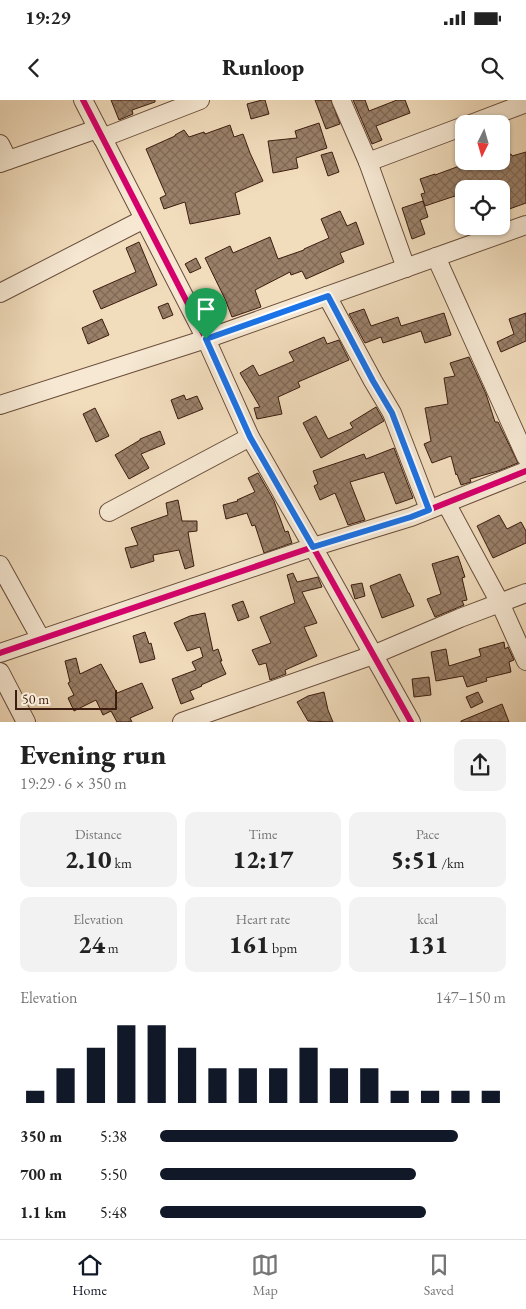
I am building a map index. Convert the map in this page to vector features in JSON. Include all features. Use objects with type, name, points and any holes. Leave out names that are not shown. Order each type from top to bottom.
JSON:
[{"type":"street","points":[[83,100],[206,339],[250,437],[411,722]]},
{"type":"street","points":[[0,144],[4,162],[200,100]]},
{"type":"street","points":[[341,100],[368,162],[406,268]]},
{"type":"street","points":[[495,115],[526,103]]},
{"type":"street","points":[[368,162],[455,129]]},
{"type":"street","points":[[0,293],[144,219]]},
{"type":"street","points":[[0,405],[206,339],[526,225]]},
{"type":"street","points":[[436,257],[526,457]]},
{"type":"street","points":[[328,296],[392,413],[429,510]]},
{"type":"street","points":[[109,512],[250,437]]},
{"type":"street","points":[[0,653],[313,547],[411,517],[526,471]]},
{"type":"street","points":[[446,503],[500,603],[526,661]]},
{"type":"street","points":[[0,565],[41,639]]},
{"type":"street","points":[[182,722],[373,655],[460,618],[526,593]]},
{"type":"street","points":[[0,672],[26,722]]},
{"type":"building","points":[[111,100],[155,100],[155,102],[132,110],[133,114],[119,120]]},
{"type":"building","points":[[265,100],[269,114],[251,119],[247,104]]},
{"type":"building","points":[[315,100],[331,100],[340,124],[326,129]]},
{"type":"building","points":[[353,100],[365,100],[369,111],[397,100],[405,100],[410,113],[376,126],[382,140],[372,144]]},
{"type":"building","points":[[319,123],[327,148],[296,158],[298,168],[273,173],[268,141],[297,138],[295,131]]},
{"type":"building","points":[[230,125],[234,137],[243,134],[263,181],[235,193],[240,214],[190,224],[185,202],[164,209],[160,198],[166,195],[146,149],[184,130],[189,137],[204,132],[205,134]]},
{"type":"building","points":[[332,152],[339,172],[328,176],[321,155]]},
{"type":"building","points":[[526,152],[526,203],[510,209],[510,180],[455,180],[455,196],[425,206],[421,194],[425,193],[420,179],[455,168],[455,170],[510,170],[510,154],[512,156]]},
{"type":"building","points":[[423,201],[428,217],[420,220],[425,234],[412,239],[402,208]]},
{"type":"building","points":[[340,211],[347,226],[356,222],[364,244],[340,253],[344,262],[306,279],[302,271],[291,275],[290,272],[255,290],[261,307],[232,317],[205,258],[230,246],[233,253],[270,237],[278,259],[304,250],[329,238],[321,219]]},
{"type":"building","points":[[139,242],[157,285],[101,309],[93,291],[136,272],[126,248]]},
{"type":"building","points":[[196,258],[201,268],[190,273],[185,264]]},
{"type":"building","points":[[168,303],[173,315],[163,319],[158,307]]},
{"type":"building","points":[[364,309],[371,326],[398,317],[401,326],[444,313],[451,335],[425,343],[421,331],[383,343],[381,337],[365,343],[349,314]]},
{"type":"building","points":[[526,313],[526,341],[501,352],[497,342],[514,334],[509,319]]},
{"type":"building","points":[[102,319],[109,335],[88,344],[82,328]]},
{"type":"building","points":[[324,337],[327,344],[339,340],[349,360],[298,382],[300,387],[278,397],[282,414],[257,419],[254,408],[260,407],[240,373],[253,365],[259,376],[294,361],[289,352]]},
{"type":"building","points":[[469,357],[486,394],[495,422],[498,422],[518,463],[470,479],[471,482],[461,485],[451,456],[432,463],[424,444],[431,441],[425,408],[448,404],[444,378],[455,376],[450,363]]},
{"type":"building","points":[[184,395],[186,400],[197,396],[203,409],[178,419],[171,400]]},
{"type":"building","points":[[376,407],[384,421],[321,458],[303,423],[316,416],[328,439],[353,428],[350,423]]},
{"type":"building","points":[[95,408],[109,436],[96,442],[83,414]]},
{"type":"building","points":[[160,431],[165,444],[141,454],[149,468],[129,479],[115,455],[140,439]]},
{"type":"building","points":[[394,448],[413,498],[396,504],[384,472],[350,482],[365,520],[348,525],[335,493],[320,500],[314,486],[318,484],[313,471],[364,454],[366,459]]},
{"type":"building","points":[[258,473],[274,501],[285,532],[288,531],[292,543],[264,553],[255,525],[252,526],[247,513],[226,519],[223,505],[238,501],[255,492],[248,478]]},
{"type":"building","points":[[178,500],[182,521],[197,521],[197,531],[188,532],[194,566],[185,569],[179,550],[153,555],[154,561],[131,568],[125,548],[138,545],[131,528],[168,515],[166,503]]},
{"type":"building","points":[[499,515],[507,529],[521,522],[526,531],[526,543],[493,558],[477,526]]},
{"type":"building","points":[[458,556],[465,577],[462,578],[467,600],[462,601],[464,605],[435,617],[427,599],[441,594],[432,564]]},
{"type":"building","points":[[293,573],[297,582],[318,577],[322,587],[302,592],[317,623],[304,627],[317,656],[285,670],[286,674],[270,680],[266,663],[259,665],[252,650],[271,643],[260,617],[295,603],[287,575]]},
{"type":"building","points":[[400,574],[414,606],[382,618],[370,586]]},
{"type":"building","points":[[362,583],[365,596],[355,599],[351,585]]},
{"type":"building","points":[[243,601],[249,617],[238,621],[232,605]]},
{"type":"building","points":[[205,613],[213,651],[218,649],[222,661],[220,661],[226,674],[190,691],[194,699],[181,704],[172,679],[196,670],[192,662],[203,657],[200,647],[187,651],[174,623],[190,616]]},
{"type":"building","points":[[145,632],[149,644],[151,643],[155,659],[140,663],[133,636]]},
{"type":"building","points":[[504,642],[505,649],[508,647],[514,660],[509,662],[511,672],[486,678],[487,681],[467,687],[463,676],[436,681],[431,652],[446,649],[449,666],[481,656],[479,649]]},
{"type":"building","points":[[76,658],[80,674],[101,664],[117,693],[142,683],[153,708],[130,718],[132,722],[117,722],[111,711],[103,715],[96,700],[74,711],[68,698],[74,695],[68,683],[70,682],[65,661]]},
{"type":"building","points":[[429,677],[431,695],[414,697],[412,679]]},
{"type":"building","points":[[324,692],[333,722],[308,721],[297,702],[308,696]]},
{"type":"building","points":[[478,692],[483,702],[471,708],[466,697]]},
{"type":"building","points":[[502,704],[509,722],[461,722],[461,721]]},
{"type":"cycle path","points":[[83,100],[206,339],[250,437],[411,722]]},
{"type":"cycle path","points":[[0,653],[313,547],[411,517],[526,471]]},
{"type":"route","points":[[328,296],[392,413],[429,510],[313,547],[250,437],[206,339],[328,296]]}]
